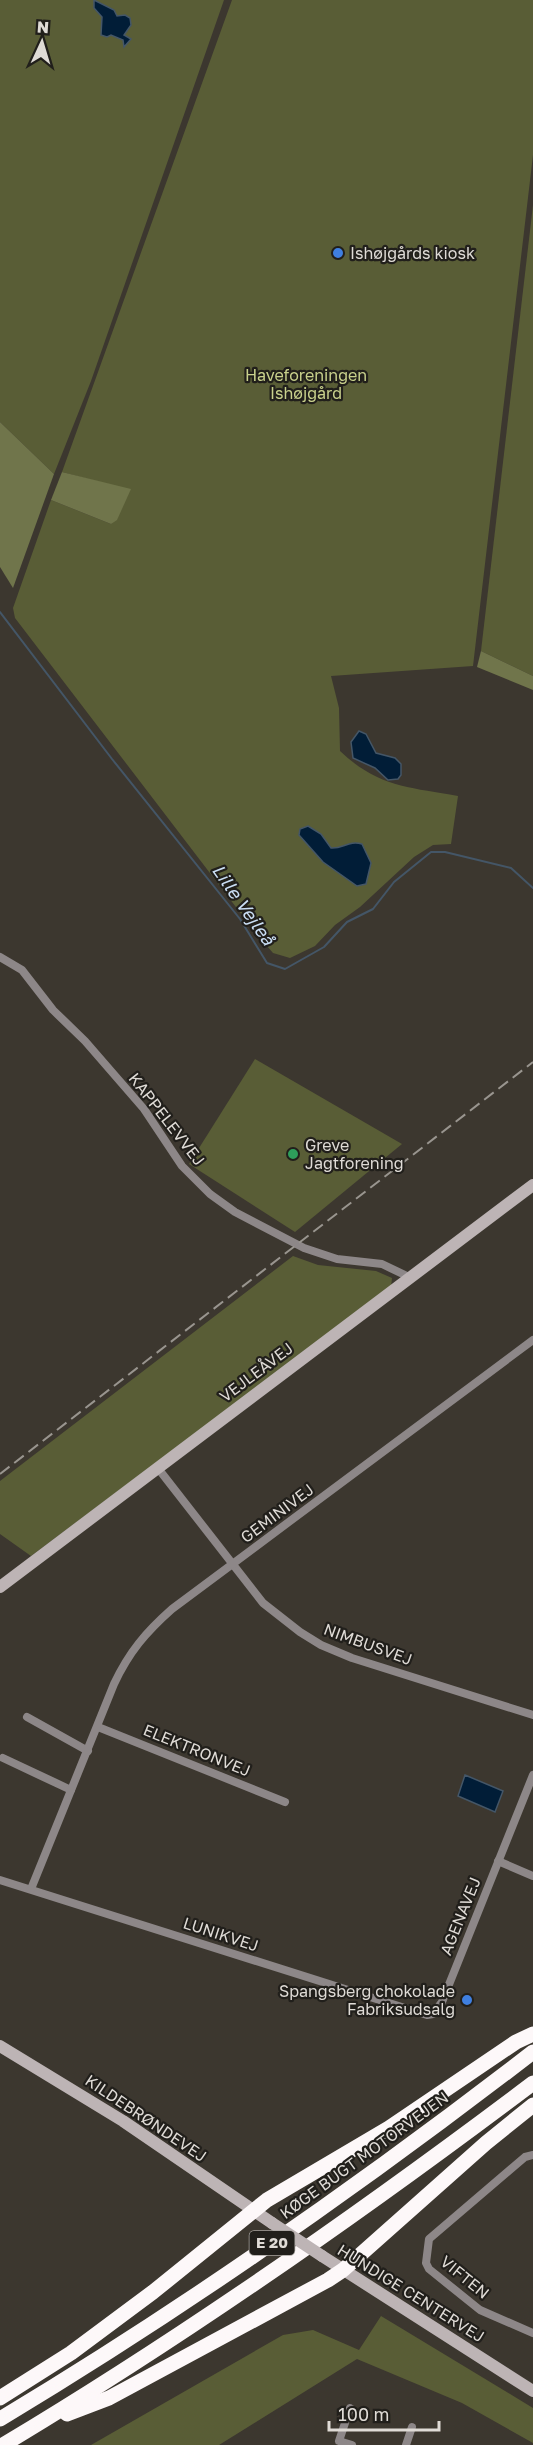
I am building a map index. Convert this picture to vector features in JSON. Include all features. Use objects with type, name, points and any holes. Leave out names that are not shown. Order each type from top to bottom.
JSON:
[{"type":"highway","points":[[0,2398],[80,2347],[153,2292],[252,2210],[389,2128],[516,2042],[533,2034]]},
{"type":"highway","name":"KØGE BUGT MOTORVEJEN","points":[[0,2419],[200,2293],[319,2211],[533,2052]]},
{"type":"highway","name":"E 20","points":[[3,2445],[273,2272],[533,2083]]},
{"type":"highway","points":[[38,2424],[109,2398],[343,2270],[533,2105]]},
{"type":"street","name":"KAPPELEVVEJ","points":[[0,957],[22,970],[52,1010],[85,1041],[144,1109],[182,1166],[210,1194],[235,1212],[304,1248],[337,1259],[382,1264],[409,1277]]},
{"type":"street","name":"VEJLEÅVEJ","points":[[0,1587],[533,1185]]},
{"type":"street","name":"GEMINIVEJ","points":[[31,1889],[123,1664],[141,1638],[172,1609],[533,1340]]},
{"type":"street","name":"NIMBUSVEJ","points":[[157,1467],[263,1603],[300,1632],[321,1645],[352,1658],[533,1715]]},
{"type":"street","points":[[27,1717],[88,1751]]},
{"type":"street","name":"ELEKTRONVEJ","points":[[98,1727],[285,1802]]},
{"type":"street","points":[[3,1758],[71,1790]]},
{"type":"street","name":"AGENAVEJ","points":[[433,2014],[442,2002],[532,1781]]},
{"type":"street","name":"AGENAVEJ","points":[[498,1861],[533,1876]]},
{"type":"street","name":"LUNIKVEJ","points":[[0,1880],[417,2014],[433,2014]]},
{"type":"street","name":"KILDEBRØNDEVEJ","points":[[0,2046],[123,2121],[272,2223]]},
{"type":"street","name":"VIFTEN","points":[[533,2155],[525,2157],[429,2239],[426,2263],[429,2269],[480,2310],[533,2333]]},
{"type":"street","name":"HUNDIGE CENTERVEJ","points":[[272,2223],[533,2391]]},
{"type":"street","points":[[350,2408],[339,2441],[352,2445]]},
{"type":"street","points":[[406,2445],[412,2427]]},
{"type":"green space","points":[[0,0],[224,0],[91,381],[54,474],[0,422]]},
{"type":"green space","name":"Haveforeningen Ishøjgård","points":[[232,0],[533,0],[533,155],[473,666],[331,676],[339,708],[340,751],[367,772],[394,784],[458,796],[451,844],[433,845],[414,857],[360,907],[335,925],[315,946],[290,958],[273,953],[255,932],[15,618],[13,608],[51,500],[111,524],[130,490],[62,472]]},
{"type":"green space","points":[[533,205],[533,676],[481,651]]},
{"type":"green space","points":[[0,422],[54,474],[13,588],[0,567]]},
{"type":"green space","points":[[62,472],[131,489],[117,520],[111,524],[51,500]]},
{"type":"green space","points":[[481,651],[533,676],[533,690],[477,667]]},
{"type":"green space","name":"Greve Jagtforening","points":[[255,1059],[402,1144],[295,1232],[189,1164]]},
{"type":"green space","points":[[293,1256],[318,1265],[376,1271],[392,1278],[391,1287],[31,1556],[0,1534],[0,1481]]},
{"type":"green space","points":[[381,2316],[533,2408],[533,2443],[462,2403],[357,2359],[219,2445],[91,2445],[283,2335],[313,2330],[359,2350]]},
{"type":"water","points":[[94,0],[114,10],[117,16],[125,15],[130,18],[131,25],[124,35],[131,39],[124,47],[123,40],[111,35],[107,37],[101,35],[102,17],[94,8]]},
{"type":"water","points":[[359,731],[366,734],[376,753],[395,758],[401,764],[401,775],[398,779],[388,780],[375,768],[353,758],[351,742]]},
{"type":"water","points":[[308,826],[321,834],[331,848],[353,843],[362,844],[371,863],[366,884],[357,886],[323,862],[299,835],[300,829]]},
{"type":"water","points":[[465,1775],[503,1791],[495,1812],[458,1796]]},
{"type":"waterway","name":"Lille Vejleå","points":[[0,612],[112,759],[240,919],[267,963],[285,969],[324,947],[347,922],[373,909],[394,882],[431,852],[445,852],[511,868],[533,888]]},
{"type":"railway","points":[[0,1474],[533,1062]]},
{"type":"place","name":"Ishøjgårds kiosk","points":[[338,253]]},
{"type":"place","name":"Greve Jagtforening","points":[[293,1154]]},
{"type":"place","name":"Spangsberg chokolade Fabriksudsalg","points":[[467,2000]]}]
